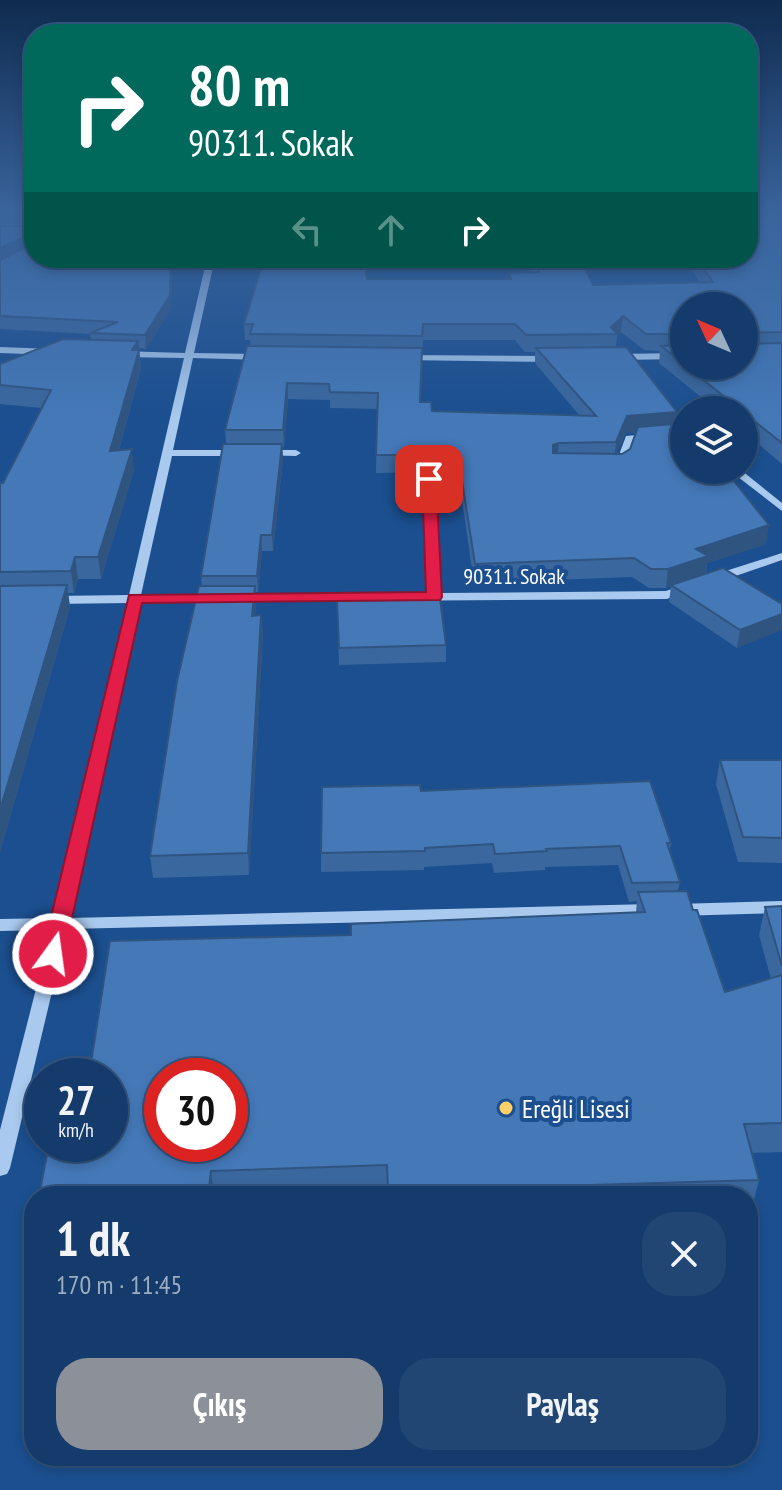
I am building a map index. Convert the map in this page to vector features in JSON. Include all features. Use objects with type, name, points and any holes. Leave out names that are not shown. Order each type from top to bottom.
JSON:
[{"type":"street","points":[[0,1168],[60,924],[206,279]]},
{"type":"street","points":[[0,350],[63,352]]},
{"type":"street","points":[[111,354],[268,357]]},
{"type":"street","points":[[600,358],[670,356]]},
{"type":"street","points":[[631,357],[640,369]]},
{"type":"street","points":[[395,358],[568,358]]},
{"type":"street","points":[[604,466],[620,465],[630,438],[670,432]]},
{"type":"street","points":[[168,453],[296,453]]},
{"type":"street","points":[[429,479],[434,597]]},
{"type":"street","points":[[752,484],[782,508]]},
{"type":"street","name":"90311. Sokak","points":[[45,600],[667,595],[782,556]]},
{"type":"street","points":[[0,925],[782,907]]},
{"type":"building","points":[[0,279],[170,279],[170,295],[145,335],[90,333],[118,322],[0,316]]},
{"type":"building","points":[[258,279],[590,279],[593,285],[713,282],[710,279],[782,279],[782,332],[758,333],[758,292],[670,292],[670,334],[646,334],[623,316],[611,327],[617,334],[526,335],[515,324],[423,324],[422,336],[250,334],[253,324],[244,324]]},
{"type":"building","points":[[63,339],[138,341],[132,350],[139,350],[110,451],[132,449],[98,557],[75,557],[71,571],[0,572],[0,483],[3,483],[51,390],[0,385],[0,364]]},
{"type":"building","points":[[782,343],[782,443],[758,424],[758,396],[724,396],[704,380],[758,380],[758,344]]},
{"type":"building","points":[[247,346],[422,348],[420,402],[431,402],[432,411],[596,416],[536,348],[626,347],[670,403],[670,413],[627,416],[616,442],[559,443],[553,445],[553,453],[622,454],[630,449],[638,427],[670,424],[670,484],[736,484],[769,525],[696,549],[708,556],[668,569],[651,569],[634,558],[475,564],[458,455],[376,455],[378,393],[330,392],[329,384],[287,383],[283,430],[225,430]]},
{"type":"building","points":[[223,444],[282,444],[272,535],[261,535],[257,576],[201,576]]},
{"type":"building","points":[[723,568],[782,604],[782,614],[740,630],[671,585]]},
{"type":"building","points":[[67,585],[0,810],[0,586]]},
{"type":"building","points":[[199,586],[255,586],[252,616],[261,615],[248,853],[150,856],[177,681]]},
{"type":"building","points":[[440,599],[446,645],[339,648],[337,601]]},
{"type":"building","points":[[720,760],[782,760],[782,838],[743,837]]},
{"type":"building","points":[[650,781],[671,843],[667,843],[680,882],[632,883],[620,846],[495,854],[493,844],[425,848],[425,851],[321,853],[322,787],[420,785],[421,791]]},
{"type":"building","points":[[687,891],[693,910],[697,910],[725,992],[782,975],[782,1123],[744,1124],[759,1180],[557,1186],[388,1186],[387,1165],[211,1171],[209,1186],[41,1186],[46,1162],[128,1162],[128,1058],[65,1058],[92,1057],[110,941],[351,935],[351,924],[645,912],[638,892]]},
{"type":"building","points":[[782,906],[782,966],[765,907]]},
{"type":"place","name":"Ereğli Lisesi","points":[[506,1108]]},
{"type":"route","points":[[53,954],[135,599],[434,597],[429,479]]}]
